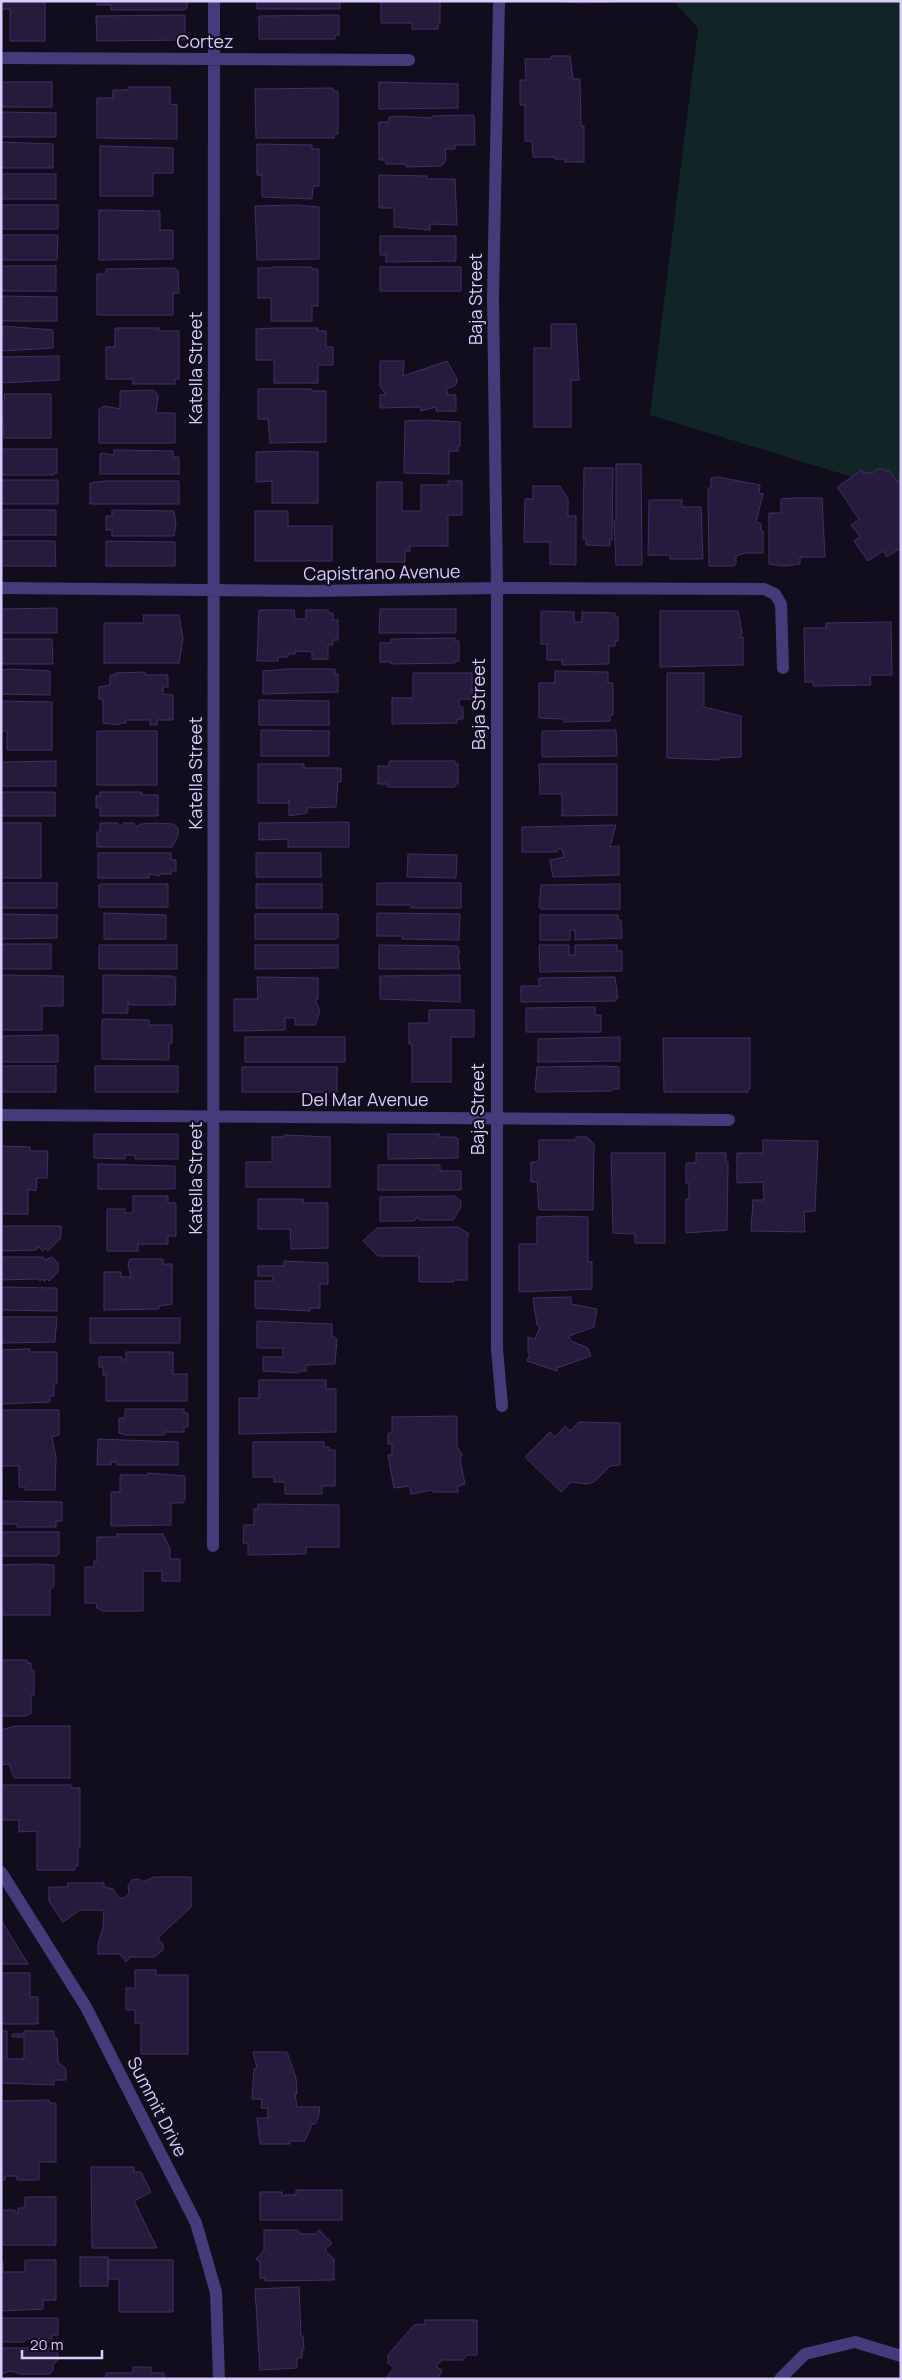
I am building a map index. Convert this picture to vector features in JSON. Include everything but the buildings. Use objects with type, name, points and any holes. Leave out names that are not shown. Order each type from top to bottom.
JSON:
[{"type":"street","name":"Katella Street","points":[[213,1546],[214,1]]},
{"type":"street","name":"Baja Street","points":[[499,1],[493,297],[497,588],[495,1118],[497,1349],[502,1406]]},
{"type":"street","name":"Cortez","points":[[1,58],[409,60]]},
{"type":"street","name":"Capistrano Avenue","points":[[1,588],[213,591],[380,591],[497,588],[764,589],[775,594],[781,604],[783,668]]},
{"type":"street","name":"Del Mar Avenue","points":[[1,1115],[729,1120]]},
{"type":"street","name":"Summit Drive","points":[[1,1872],[86,2006],[196,2223],[216,2292],[219,2379]]},
{"type":"street","points":[[780,2379],[805,2354],[855,2342],[901,2356]]},
{"type":"green space","points":[[673,1],[901,1],[901,492],[650,415],[698,28]]}]
